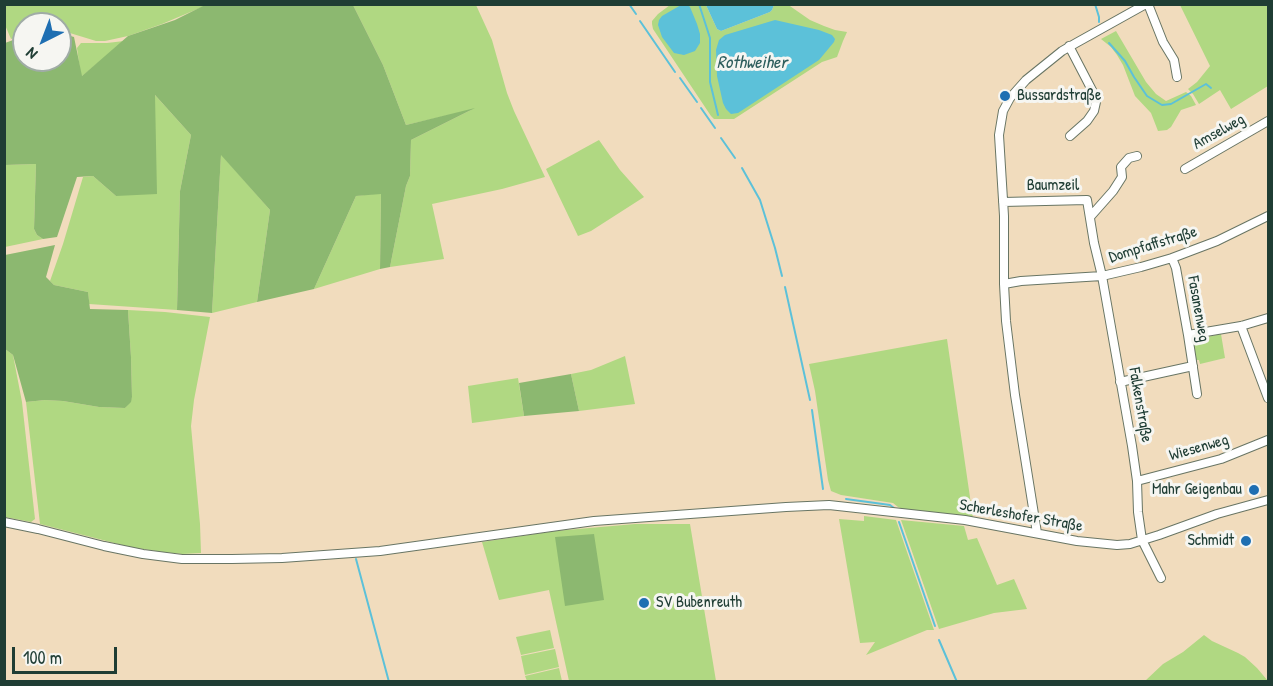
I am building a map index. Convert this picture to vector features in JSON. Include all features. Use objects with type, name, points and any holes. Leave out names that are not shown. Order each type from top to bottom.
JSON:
[{"type":"street","points":[[1037,533],[1008,342],[999,135],[1004,111],[1010,98],[1026,80],[1069,46],[1144,5],[1174,60],[1177,77]]},
{"type":"street","points":[[1069,46],[1094,93],[1096,102],[1095,111],[1070,136]]},
{"type":"street","name":"Amselweg","points":[[1185,169],[1269,121]]},
{"type":"street","name":"Baumzeil","points":[[1090,217],[1115,192],[1122,177],[1121,167],[1129,158],[1137,156]]},
{"type":"street","points":[[1113,170],[1122,177]]},
{"type":"street","name":"Baumzeil","points":[[1003,202],[1087,200],[1102,276]]},
{"type":"street","name":"Dompfaffstraße","points":[[1004,284],[1102,276],[1172,258],[1217,241],[1269,216]]},
{"type":"street","name":"Fasanenweg","points":[[1172,258],[1176,268],[1197,394]]},
{"type":"street","name":"Falkenstraße","points":[[1102,276],[1131,435],[1142,540]]},
{"type":"street","points":[[1188,335],[1241,326],[1269,318]]},
{"type":"street","points":[[1241,326],[1269,398]]},
{"type":"street","name":"Fasanenweg","points":[[1120,382],[1193,366]]},
{"type":"street","name":"Wiesenweg","points":[[1137,482],[1221,459],[1269,440]]},
{"type":"street","name":"Scherleshofer Straße","points":[[4,522],[143,554],[182,558],[232,559],[380,552],[594,521],[830,506],[965,520],[1077,542],[1130,544],[1217,514],[1269,500]]},
{"type":"street","points":[[1142,540],[1161,578]]},
{"type":"green space","points":[[207,4],[353,5],[383,65],[406,125],[475,108],[411,140],[410,176],[390,267],[380,269],[381,194],[356,196],[314,289],[257,302],[270,210],[221,155],[212,313],[177,310],[180,191],[191,135],[155,95],[157,194],[116,196],[93,176],[77,177],[57,237],[43,239],[37,235],[34,229],[36,164],[5,165],[5,43],[12,40],[12,72],[72,72],[72,36],[74,37],[82,76],[128,36],[175,20]]},
{"type":"green space","points":[[787,4],[810,20],[847,32],[837,57],[822,62],[734,119],[714,119],[711,116],[653,29],[652,24],[658,14],[670,5],[706,5],[717,29],[721,31],[770,12],[774,5]]},
{"type":"green space","points":[[4,5],[207,5],[128,36],[105,41],[96,41],[72,34],[72,12],[12,12],[11,39],[5,25]]},
{"type":"green space","points":[[353,5],[476,5],[492,40],[514,111],[545,177],[432,204],[444,259],[390,267],[410,176],[411,140],[471,110],[406,125],[383,65]]},
{"type":"green space","points":[[1180,5],[1268,5],[1268,86],[1231,109],[1220,90],[1199,104],[1188,89],[1210,66]]},
{"type":"green space","points":[[1116,31],[1146,82],[1156,94],[1166,101],[1186,92],[1196,105],[1181,110],[1167,130],[1158,131],[1151,113],[1135,96],[1117,55],[1101,39]]},
{"type":"green space","points":[[124,41],[81,77],[77,48],[81,43]]},
{"type":"green space","points":[[154,94],[191,135],[180,191],[177,310],[89,304],[88,292],[54,285],[50,281],[83,177],[93,176],[116,196]]},
{"type":"green space","points":[[599,140],[620,170],[644,197],[591,231],[578,236],[546,169]]},
{"type":"green space","points":[[221,154],[270,210],[257,302],[212,313]]},
{"type":"green space","points":[[36,164],[34,229],[43,239],[5,247],[4,165]]},
{"type":"green space","points":[[381,193],[380,269],[314,289],[356,196]]},
{"type":"green space","points":[[55,245],[46,277],[54,285],[88,292],[90,309],[128,310],[132,397],[131,402],[125,408],[99,407],[63,401],[26,402],[13,355],[5,349],[5,255]]},
{"type":"green space","points":[[128,310],[210,317],[191,426],[201,553],[182,554],[130,547],[40,524],[26,402],[63,401],[99,407],[125,408],[132,397]]},
{"type":"green space","points":[[1221,334],[1225,358],[1200,364],[1199,360],[1195,360],[1193,340]]},
{"type":"green space","points":[[947,339],[973,518],[905,510],[893,503],[841,495],[831,491],[809,364]]},
{"type":"green space","points":[[5,349],[13,355],[22,402],[35,519],[31,522],[5,517]]},
{"type":"green space","points":[[625,356],[635,404],[579,411],[571,374],[591,370]]},
{"type":"green space","points":[[571,374],[579,411],[524,416],[519,383]]},
{"type":"green space","points":[[518,378],[524,416],[472,423],[468,386]]},
{"type":"green space","points":[[864,516],[896,520],[934,630],[927,630],[866,655],[875,642],[860,643],[839,519],[864,521]]},
{"type":"green space","points":[[901,520],[964,526],[968,540],[977,538],[997,585],[1014,579],[1027,609],[994,613],[939,629]]},
{"type":"green space","name":"SV Bubenreuth","points":[[635,524],[690,524],[716,681],[569,681],[549,590],[499,600],[482,542],[555,531]]},
{"type":"green space","points":[[594,534],[604,600],[565,606],[555,537]]},
{"type":"green space","points":[[550,630],[554,648],[521,655],[516,637]]},
{"type":"green space","points":[[1204,635],[1245,657],[1268,681],[1145,681],[1163,664]]},
{"type":"green space","points":[[555,649],[559,667],[525,675],[521,656]]},
{"type":"green space","points":[[559,668],[562,681],[527,681],[525,676]]},
{"type":"water","name":"Rothweiher","points":[[681,5],[690,7],[700,34],[700,43],[695,51],[684,55],[674,53],[662,37],[658,25],[662,16]]},
{"type":"water","name":"Rothweiher","points":[[706,5],[774,5],[770,12],[721,31],[717,29]]},
{"type":"water","name":"Rothweiher","points":[[775,20],[819,30],[832,35],[834,42],[819,60],[738,113],[731,114],[723,103],[717,76],[716,50],[719,40],[725,35]]},
{"type":"waterway","points":[[629,4],[636,14]]},
{"type":"waterway","points":[[699,4],[710,38],[710,82],[718,115]]},
{"type":"waterway","points":[[1095,4],[1099,22]]},
{"type":"waterway","points":[[640,21],[675,72]]},
{"type":"waterway","points":[[1109,43],[1125,61],[1147,96],[1162,105],[1171,104],[1206,84],[1211,88]]},
{"type":"waterway","points":[[680,78],[697,102]]},
{"type":"waterway","points":[[701,108],[715,128]]},
{"type":"waterway","points":[[721,138],[735,158]]},
{"type":"waterway","points":[[742,168],[760,200],[782,276]]},
{"type":"waterway","points":[[785,287],[810,400]]},
{"type":"waterway","points":[[812,410],[823,489]]},
{"type":"waterway","points":[[846,499],[890,505],[894,508]]},
{"type":"waterway","points":[[899,522],[935,626]]},
{"type":"waterway","points":[[356,559],[389,682]]},
{"type":"waterway","points":[[939,640],[957,682]]},
{"type":"place","name":"Bussardstraße","points":[[1005,96]]},
{"type":"place","name":"Mahr Geigenbau","points":[[1254,490]]},
{"type":"place","name":"Schmidt","points":[[1246,541]]},
{"type":"place","name":"SV Bubenreuth","points":[[644,603]]}]
